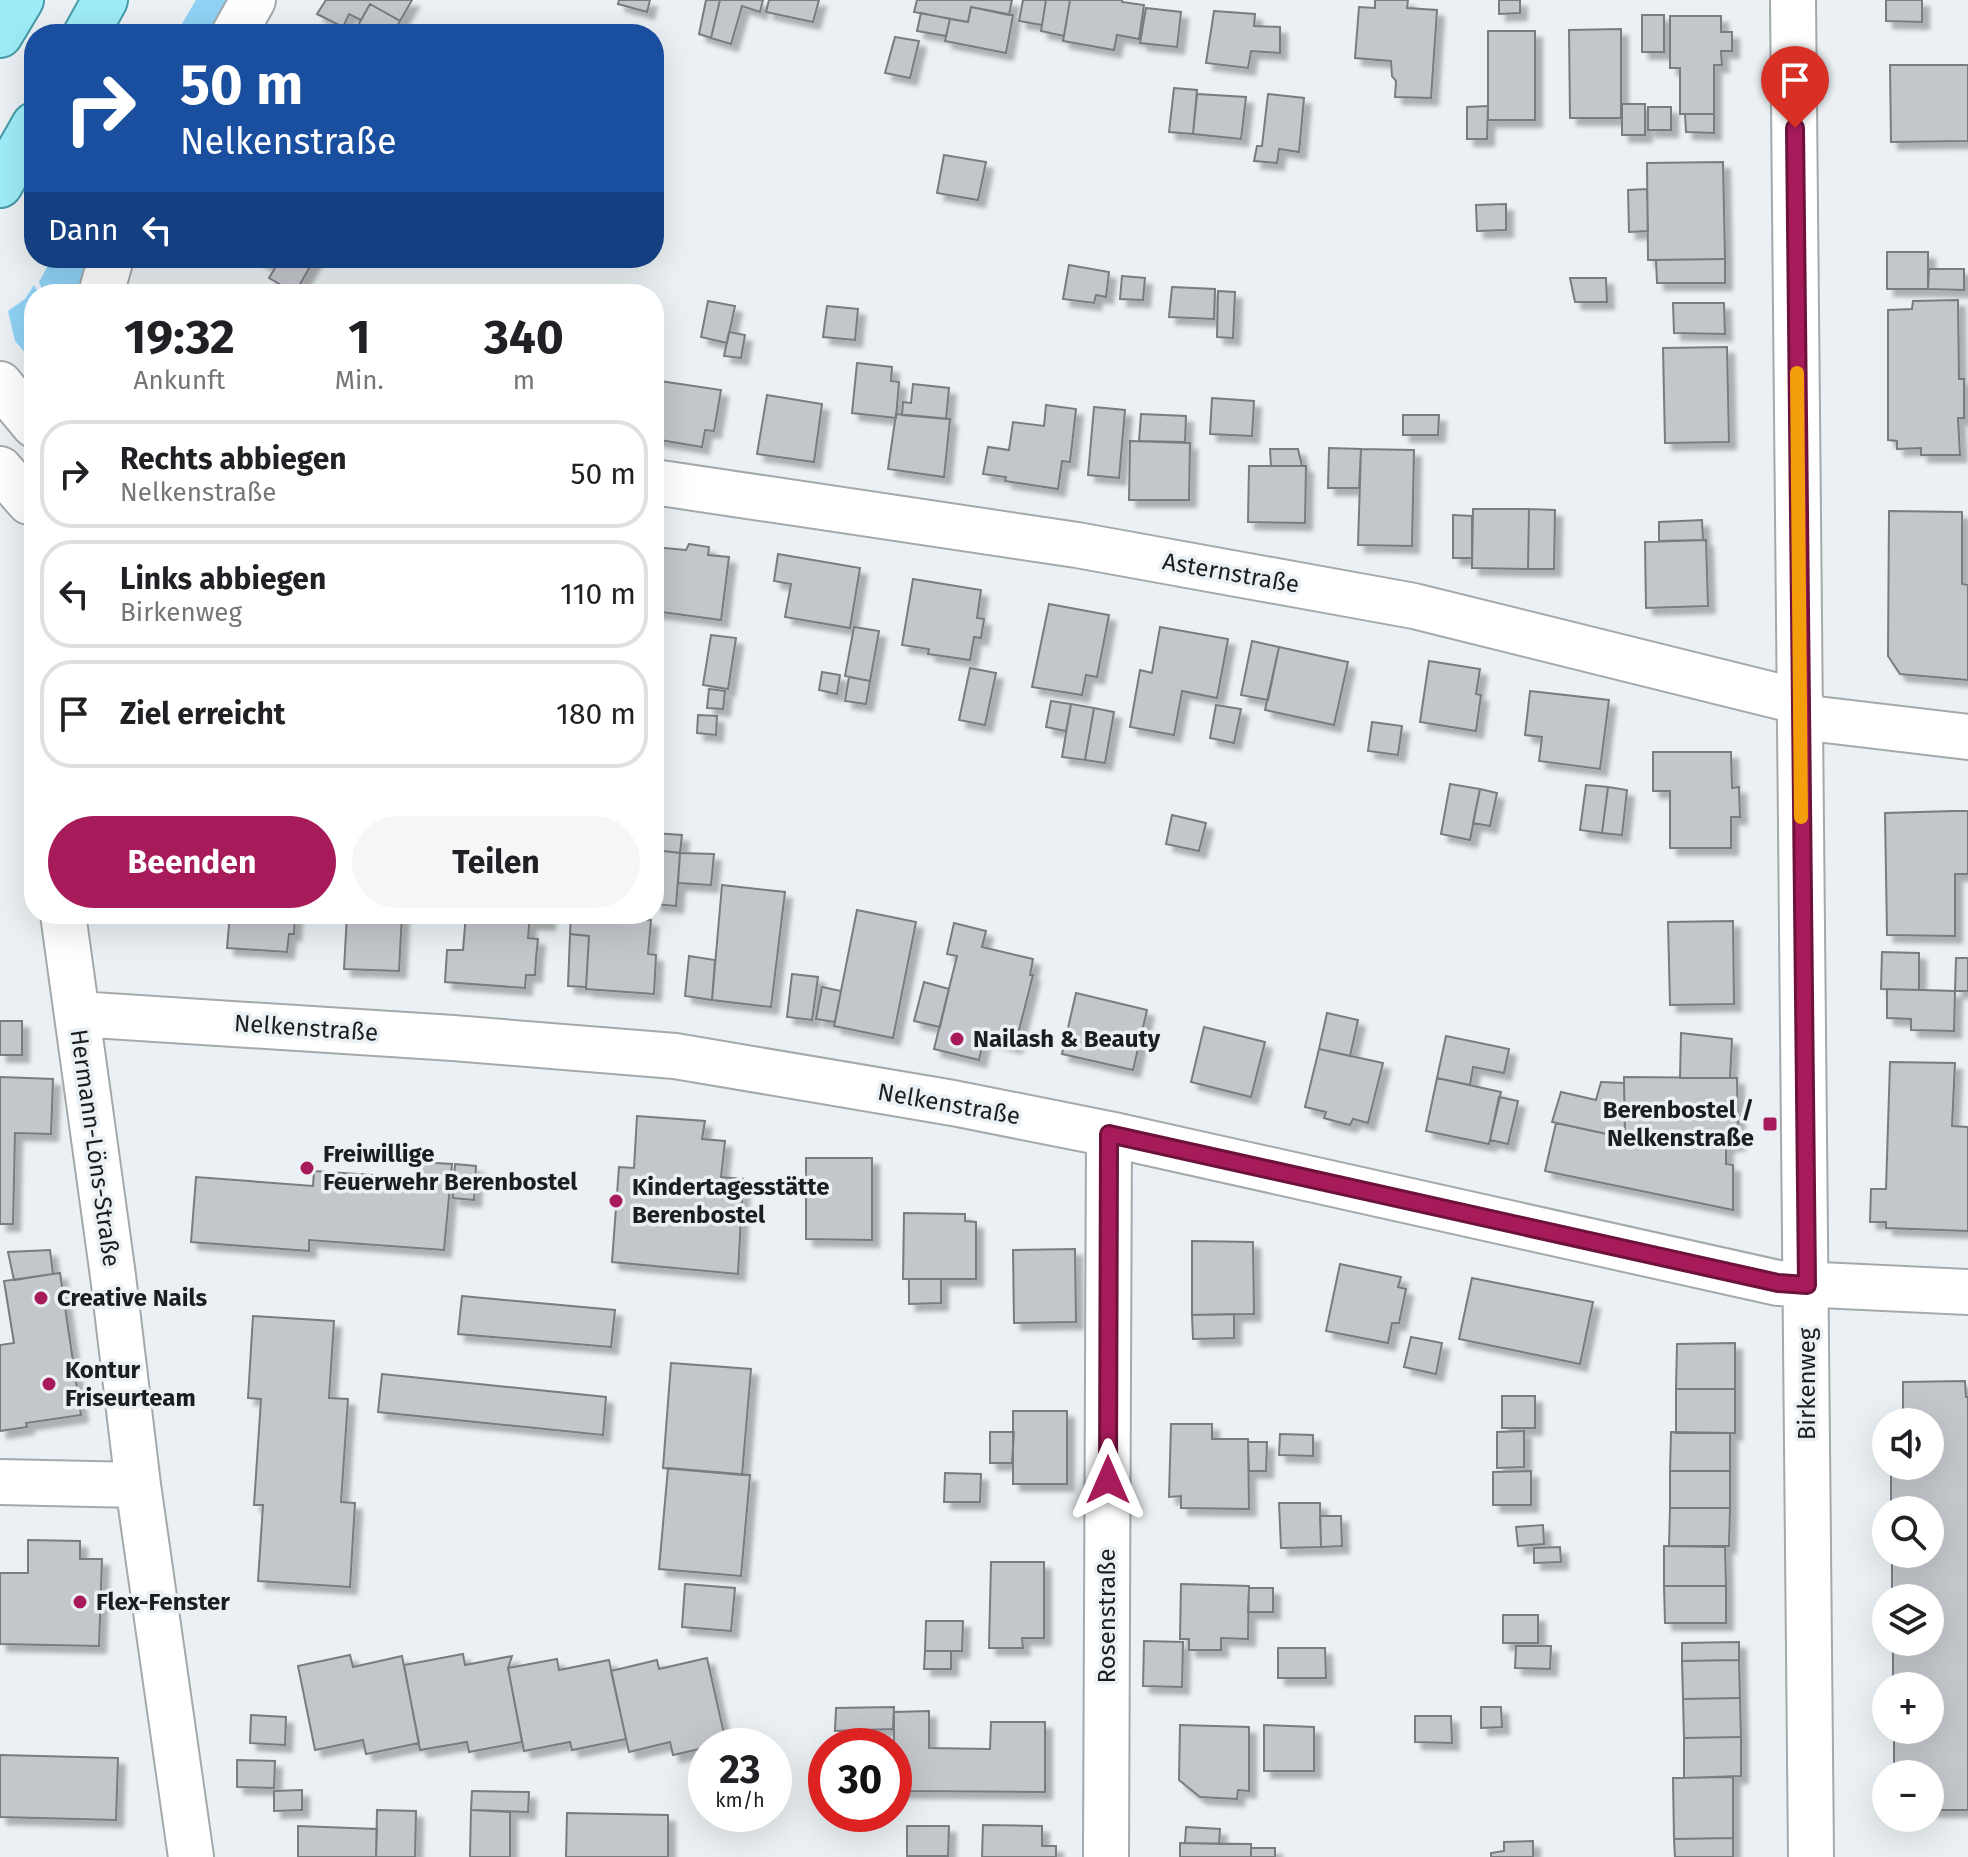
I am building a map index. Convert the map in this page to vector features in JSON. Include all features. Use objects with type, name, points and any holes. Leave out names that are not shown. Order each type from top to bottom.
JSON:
[{"type":"main road","points":[[0,35],[21,0]]},
{"type":"main road","points":[[92,24],[105,0]]},
{"type":"main road","points":[[0,185],[24,143]]},
{"type":"street","points":[[240,24],[253,0]]},
{"type":"street","name":"Birkenweg","points":[[1793,0],[1811,1857]]},
{"type":"street","points":[[0,384],[24,413]]},
{"type":"street","points":[[0,469],[21,501]]},
{"type":"street","name":"Asternstraße","points":[[664,483],[1077,545],[1414,606],[1800,710],[1968,737]]},
{"type":"street","name":"Hermann-Löns-Straße","points":[[64,924],[138,1485],[191,1857]]},
{"type":"street","name":"Nelkenstraße","points":[[77,1014],[453,1038],[675,1056],[953,1103],[1109,1134],[1778,1283],[1968,1292]]},
{"type":"street","name":"Rosenstraße","points":[[1106,1857],[1109,1134]]},
{"type":"street","points":[[0,1482],[138,1485]]},
{"type":"shaded area","points":[[196,0],[235,0],[222,24],[182,24]]},
{"type":"shaded area","points":[[47,268],[86,268],[81,284],[39,282]]},
{"type":"shaded area","points":[[24,300],[24,351],[15,341],[8,311]]},
{"type":"building","points":[[326,0],[412,0],[400,21],[370,4],[361,20],[349,14],[344,24],[337,24],[317,14]]},
{"type":"building","points":[[619,0],[650,0],[647,12],[618,4]]},
{"type":"building","points":[[706,0],[720,0],[711,38],[699,34]]},
{"type":"building","points":[[720,0],[763,0],[760,12],[742,6],[731,44],[711,38]]},
{"type":"building","points":[[769,0],[819,0],[813,22],[766,12]]},
{"type":"building","points":[[917,0],[1012,0],[1009,15],[971,7],[968,22],[914,12]]},
{"type":"building","points":[[1023,0],[1046,0],[1042,25],[1019,21]]},
{"type":"building","points":[[1046,0],[1070,0],[1064,36],[1041,31]]},
{"type":"building","points":[[1070,0],[1122,0],[1144,5],[1139,39],[1117,35],[1114,50],[1063,41]]},
{"type":"building","points":[[1375,0],[1408,0],[1407,8],[1437,10],[1431,98],[1395,97],[1396,81],[1392,76],[1391,61],[1355,58],[1359,7],[1375,8]]},
{"type":"building","points":[[1499,0],[1520,0],[1520,13],[1499,14]]},
{"type":"building","points":[[1886,0],[1922,0],[1922,22],[1886,21]]},
{"type":"building","points":[[370,4],[400,21],[398,24],[359,24]]},
{"type":"building","points":[[971,7],[1013,15],[1006,53],[945,41],[950,19],[968,22]]},
{"type":"building","points":[[1146,8],[1181,12],[1177,47],[1140,43]]},
{"type":"building","points":[[1214,11],[1255,14],[1254,26],[1280,27],[1280,53],[1251,51],[1248,68],[1206,63]]},
{"type":"building","points":[[921,13],[950,19],[946,36],[917,31]]},
{"type":"building","points":[[1642,15],[1664,15],[1664,52],[1642,52]]},
{"type":"building","points":[[1670,16],[1721,16],[1721,32],[1732,32],[1732,51],[1721,51],[1722,65],[1714,65],[1714,114],[1680,114],[1680,68],[1670,68]]},
{"type":"building","points":[[1621,29],[1621,118],[1570,118],[1569,30]]},
{"type":"building","points":[[1488,31],[1535,31],[1535,120],[1488,120]]},
{"type":"building","points":[[895,37],[919,41],[910,78],[885,73]]},
{"type":"building","points":[[1890,65],[1968,65],[1968,141],[1891,142]]},
{"type":"building","points":[[1174,88],[1197,90],[1193,134],[1169,132]]},
{"type":"building","points":[[1197,94],[1246,97],[1241,139],[1193,134]]},
{"type":"building","points":[[1268,94],[1304,98],[1299,152],[1279,149],[1277,163],[1254,161],[1257,146],[1262,146]]},
{"type":"building","points":[[1622,104],[1645,104],[1645,135],[1622,135]]},
{"type":"building","points":[[1488,106],[1487,139],[1467,139],[1467,107]]},
{"type":"building","points":[[1648,107],[1671,107],[1671,130],[1648,130]]},
{"type":"building","points":[[1685,114],[1714,114],[1714,133],[1686,132]]},
{"type":"building","points":[[944,155],[986,162],[978,200],[937,193]]},
{"type":"building","points":[[1723,162],[1725,259],[1648,260],[1647,163]]},
{"type":"building","points":[[1647,189],[1648,231],[1629,232],[1628,190]]},
{"type":"building","points":[[1506,204],[1506,230],[1477,231],[1476,205]]},
{"type":"building","points":[[1887,252],[1928,252],[1928,289],[1887,289]]},
{"type":"building","points":[[1725,259],[1725,283],[1657,283],[1656,260]]},
{"type":"building","points":[[1069,265],[1109,272],[1106,297],[1096,295],[1094,303],[1063,299]]},
{"type":"building","points":[[275,268],[309,268],[300,284],[279,284],[269,278]]},
{"type":"building","points":[[1929,269],[1964,269],[1964,290],[1928,289]]},
{"type":"building","points":[[1122,276],[1145,278],[1143,300],[1120,299]]},
{"type":"building","points":[[1570,278],[1606,278],[1607,302],[1575,302]]},
{"type":"building","points":[[1172,287],[1215,289],[1214,319],[1169,317]]},
{"type":"building","points":[[1218,291],[1235,292],[1233,338],[1217,337]]},
{"type":"building","points":[[1958,300],[1959,379],[1964,379],[1964,418],[1958,418],[1960,455],[1921,455],[1921,448],[1897,449],[1897,441],[1888,440],[1888,310],[1912,309],[1913,301]]},
{"type":"building","points":[[708,301],[735,306],[727,343],[701,337]]},
{"type":"building","points":[[1673,303],[1724,303],[1725,334],[1674,333]]},
{"type":"building","points":[[827,306],[858,309],[855,340],[823,337]]},
{"type":"building","points":[[729,332],[745,335],[741,358],[724,356]]},
{"type":"building","points":[[1727,347],[1729,442],[1665,443],[1663,348]]},
{"type":"building","points":[[857,363],[892,367],[891,381],[899,382],[896,418],[852,413]]},
{"type":"building","points":[[664,382],[721,390],[714,431],[705,430],[702,447],[664,441]]},
{"type":"building","points":[[913,384],[949,388],[946,419],[902,415],[903,402],[911,403]]},
{"type":"building","points":[[767,395],[822,404],[814,462],[757,454]]},
{"type":"building","points":[[1212,398],[1254,401],[1252,436],[1210,434]]},
{"type":"building","points":[[1046,405],[1076,409],[1070,462],[1062,461],[1058,489],[1005,481],[1006,477],[983,474],[988,447],[1009,450],[1013,422],[1044,426]]},
{"type":"building","points":[[1094,407],[1125,410],[1119,478],[1088,475]]},
{"type":"building","points":[[896,414],[950,419],[944,477],[888,469]]},
{"type":"building","points":[[1141,414],[1186,416],[1185,442],[1139,441]]},
{"type":"building","points":[[1403,415],[1439,415],[1438,435],[1403,435]]},
{"type":"building","points":[[1130,441],[1190,443],[1189,500],[1129,500]]},
{"type":"building","points":[[1329,448],[1361,449],[1359,488],[1328,488]]},
{"type":"building","points":[[1270,449],[1298,449],[1302,466],[1271,466]]},
{"type":"building","points":[[1361,449],[1414,450],[1412,546],[1358,545]]},
{"type":"building","points":[[1249,466],[1306,466],[1305,523],[1248,522]]},
{"type":"building","points":[[1473,509],[1529,509],[1528,569],[1472,568]]},
{"type":"building","points":[[1529,509],[1555,510],[1554,569],[1528,569]]},
{"type":"building","points":[[1889,511],[1962,512],[1962,584],[1968,585],[1968,680],[1900,674],[1888,656]]},
{"type":"building","points":[[1453,515],[1472,516],[1472,558],[1453,558]]},
{"type":"building","points":[[1702,520],[1703,540],[1659,541],[1659,522]]},
{"type":"building","points":[[1706,540],[1708,606],[1646,608],[1645,542]]},
{"type":"building","points":[[689,544],[709,547],[708,555],[729,557],[721,620],[664,612],[664,548],[686,550]]},
{"type":"building","points":[[778,554],[860,568],[850,628],[785,617],[791,584],[774,581]]},
{"type":"building","points":[[913,579],[981,590],[977,618],[984,619],[981,638],[974,637],[970,660],[928,654],[929,649],[902,645]]},
{"type":"building","points":[[1049,604],[1109,615],[1097,677],[1086,675],[1082,695],[1032,687]]},
{"type":"building","points":[[854,627],[879,631],[870,681],[845,676]]},
{"type":"building","points":[[1160,627],[1228,639],[1217,698],[1182,691],[1174,735],[1130,727],[1140,670],[1152,673]]},
{"type":"building","points":[[711,635],[736,638],[728,689],[703,685]]},
{"type":"building","points":[[1252,641],[1279,647],[1268,700],[1241,695]]},
{"type":"building","points":[[1279,647],[1348,662],[1334,725],[1265,710]]},
{"type":"building","points":[[1429,661],[1480,669],[1476,694],[1481,695],[1476,731],[1420,722]]},
{"type":"building","points":[[970,668],[996,673],[985,725],[959,720]]},
{"type":"building","points":[[822,672],[840,675],[837,694],[819,690]]},
{"type":"building","points":[[849,677],[870,681],[866,704],[845,701]]},
{"type":"building","points":[[709,689],[725,691],[723,709],[707,708]]},
{"type":"building","points":[[1530,691],[1609,700],[1600,769],[1539,761],[1542,737],[1525,735]]},
{"type":"building","points":[[1051,701],[1071,704],[1066,731],[1046,727]]},
{"type":"building","points":[[1071,704],[1094,708],[1085,760],[1062,757]]},
{"type":"building","points":[[1216,705],[1241,709],[1234,743],[1210,738]]},
{"type":"building","points":[[1094,708],[1114,712],[1105,763],[1085,760]]},
{"type":"building","points":[[698,715],[717,716],[716,735],[697,733]]},
{"type":"building","points":[[1372,722],[1402,726],[1398,755],[1368,751]]},
{"type":"building","points":[[1653,752],[1731,752],[1732,788],[1739,787],[1740,817],[1731,817],[1731,848],[1670,848],[1670,791],[1653,791]]},
{"type":"building","points":[[1450,784],[1480,789],[1470,840],[1441,834]]},
{"type":"building","points":[[1586,785],[1608,787],[1602,833],[1580,830]]},
{"type":"building","points":[[1608,787],[1627,790],[1622,835],[1602,833]]},
{"type":"building","points":[[1480,789],[1497,793],[1490,826],[1473,823]]},
{"type":"building","points":[[1968,811],[1968,874],[1955,874],[1955,936],[1887,935],[1885,813]]},
{"type":"building","points":[[1172,815],[1206,823],[1199,851],[1166,844]]},
{"type":"building","points":[[664,834],[682,835],[680,853],[664,851]]},
{"type":"building","points":[[664,851],[680,853],[676,906],[664,905]]},
{"type":"building","points":[[680,853],[714,854],[711,885],[678,883]]},
{"type":"building","points":[[722,885],[785,892],[771,1007],[712,1000]]},
{"type":"building","points":[[857,910],[916,922],[893,1038],[834,1026]]},
{"type":"building","points":[[1733,921],[1734,1004],[1670,1005],[1668,922]]},
{"type":"building","points":[[954,923],[986,931],[982,947],[1033,959],[1030,975],[1033,975],[1015,1046],[984,1038],[979,1060],[934,1049],[957,956],[947,954]]},
{"type":"building","points":[[229,924],[294,924],[294,934],[289,934],[287,952],[227,948]]},
{"type":"building","points":[[346,924],[401,924],[399,971],[344,969]]},
{"type":"building","points":[[465,924],[529,924],[528,938],[538,939],[535,975],[526,975],[525,988],[445,982],[447,950],[463,950]]},
{"type":"building","points":[[570,924],[651,924],[648,954],[656,955],[654,994],[586,989],[589,936],[570,934]]},
{"type":"building","points":[[570,934],[589,936],[586,987],[568,986]]},
{"type":"building","points":[[1882,952],[1919,953],[1919,990],[1881,989]]},
{"type":"building","points":[[689,956],[715,960],[712,1000],[685,996]]},
{"type":"building","points":[[1956,958],[1968,958],[1968,991],[1955,991]]},
{"type":"building","points":[[792,974],[818,977],[812,1020],[787,1017]]},
{"type":"building","points":[[924,982],[949,989],[940,1027],[914,1021]]},
{"type":"building","points":[[822,987],[841,991],[835,1022],[816,1019]]},
{"type":"building","points":[[1887,989],[1955,991],[1954,1031],[1911,1030],[1911,1019],[1887,1018]]},
{"type":"building","points":[[1076,993],[1147,1010],[1133,1070],[1062,1054]]},
{"type":"building","points":[[1327,1013],[1358,1020],[1350,1056],[1319,1049]]},
{"type":"building","points":[[0,1021],[22,1021],[22,1055],[0,1055]]},
{"type":"building","points":[[1204,1027],[1265,1042],[1251,1097],[1191,1082]]},
{"type":"building","points":[[1681,1033],[1732,1039],[1730,1078],[1680,1078]]},
{"type":"building","points":[[1446,1036],[1509,1049],[1504,1073],[1473,1067],[1470,1085],[1437,1078]]},
{"type":"building","points":[[1319,1049],[1383,1063],[1368,1123],[1353,1119],[1350,1125],[1338,1122],[1324,1118],[1326,1112],[1305,1107]]},
{"type":"building","points":[[1890,1062],[1955,1063],[1952,1126],[1968,1127],[1968,1231],[1886,1228],[1886,1222],[1870,1222],[1871,1189],[1886,1189]]},
{"type":"building","points":[[0,1077],[53,1079],[51,1134],[15,1133],[13,1224],[0,1224]]},
{"type":"building","points":[[1624,1077],[1737,1078],[1738,1143],[1726,1145],[1726,1164],[1733,1165],[1733,1210],[1545,1171],[1556,1123],[1625,1138]]},
{"type":"building","points":[[1437,1078],[1501,1092],[1489,1144],[1426,1131]]},
{"type":"building","points":[[1601,1082],[1624,1083],[1625,1138],[1552,1122],[1561,1092],[1596,1100]]},
{"type":"building","points":[[1499,1097],[1518,1101],[1508,1144],[1490,1140]]},
{"type":"building","points":[[637,1116],[705,1121],[702,1139],[725,1141],[721,1177],[743,1179],[738,1274],[612,1262],[619,1167],[634,1168]]},
{"type":"building","points":[[806,1158],[872,1158],[872,1240],[806,1239]]},
{"type":"building","points":[[419,1162],[452,1164],[444,1250],[309,1240],[309,1251],[191,1242],[196,1177],[313,1186],[314,1171],[418,1178]]},
{"type":"building","points":[[455,1164],[476,1166],[474,1200],[453,1198]]},
{"type":"building","points":[[904,1213],[965,1214],[965,1221],[976,1222],[976,1279],[903,1279]]},
{"type":"building","points":[[1192,1241],[1253,1242],[1254,1314],[1192,1315]]},
{"type":"building","points":[[1075,1249],[1076,1322],[1014,1323],[1013,1250]]},
{"type":"building","points":[[50,1250],[53,1274],[14,1280],[8,1252]]},
{"type":"building","points":[[1340,1264],[1401,1277],[1398,1287],[1406,1289],[1399,1323],[1392,1323],[1388,1343],[1326,1331]]},
{"type":"building","points":[[60,1273],[81,1415],[26,1423],[27,1427],[0,1431],[0,1345],[14,1343],[4,1281]]},
{"type":"building","points":[[1472,1278],[1593,1302],[1580,1364],[1459,1339]]},
{"type":"building","points":[[909,1279],[941,1279],[941,1303],[909,1304]]},
{"type":"building","points":[[462,1296],[615,1310],[611,1347],[458,1334]]},
{"type":"building","points":[[1234,1314],[1234,1338],[1193,1339],[1192,1315]]},
{"type":"building","points":[[253,1316],[334,1321],[329,1398],[348,1399],[341,1502],[355,1503],[350,1587],[258,1581],[263,1505],[254,1505],[261,1399],[248,1398]]},
{"type":"building","points":[[1411,1337],[1442,1343],[1436,1374],[1404,1367]]},
{"type":"building","points":[[1735,1343],[1735,1389],[1676,1389],[1677,1344]]},
{"type":"building","points":[[671,1363],[751,1369],[742,1475],[663,1468]]},
{"type":"building","points":[[382,1374],[606,1397],[603,1435],[378,1412]]},
{"type":"building","points":[[1965,1381],[1968,1397],[1968,1810],[1944,1810],[1944,1760],[1894,1760],[1894,1744],[1944,1744],[1944,1672],[1893,1672],[1893,1656],[1944,1656],[1944,1584],[1892,1584],[1892,1568],[1944,1568],[1944,1496],[1891,1496],[1891,1480],[1944,1480],[1944,1408],[1903,1408],[1903,1382]]},
{"type":"building","points":[[1676,1389],[1735,1389],[1735,1433],[1676,1433]]},
{"type":"building","points":[[1502,1396],[1535,1396],[1535,1428],[1502,1428]]},
{"type":"building","points":[[1013,1411],[1067,1411],[1067,1484],[1013,1484]]},
{"type":"building","points":[[1171,1424],[1212,1424],[1212,1439],[1248,1439],[1249,1509],[1181,1508],[1181,1496],[1169,1497]]},
{"type":"building","points":[[1524,1431],[1524,1467],[1497,1468],[1497,1432]]},
{"type":"building","points":[[990,1432],[1014,1432],[1012,1463],[990,1463]]},
{"type":"building","points":[[1671,1432],[1730,1433],[1730,1471],[1670,1471]]},
{"type":"building","points":[[1280,1434],[1313,1435],[1313,1456],[1279,1455]]},
{"type":"building","points":[[1248,1442],[1267,1442],[1266,1471],[1249,1471]]},
{"type":"building","points":[[668,1468],[750,1475],[741,1576],[659,1569]]},
{"type":"building","points":[[1531,1471],[1531,1505],[1493,1505],[1493,1472]]},
{"type":"building","points":[[1670,1471],[1730,1471],[1730,1508],[1670,1508]]},
{"type":"building","points":[[945,1473],[981,1474],[980,1502],[944,1502]]},
{"type":"building","points":[[1279,1503],[1320,1503],[1321,1547],[1281,1548]]},
{"type":"building","points":[[1670,1508],[1730,1508],[1729,1546],[1669,1546]]},
{"type":"building","points":[[1320,1516],[1341,1516],[1342,1546],[1321,1547]]},
{"type":"building","points":[[1543,1525],[1544,1544],[1518,1546],[1516,1527]]},
{"type":"building","points":[[28,1540],[80,1541],[80,1559],[102,1559],[99,1646],[0,1644],[0,1573],[28,1573]]},
{"type":"building","points":[[1664,1546],[1725,1547],[1726,1586],[1664,1586]]},
{"type":"building","points":[[1560,1547],[1561,1562],[1534,1563],[1534,1548]]},
{"type":"building","points":[[991,1562],[1044,1562],[1044,1638],[1022,1638],[1023,1648],[989,1648]]},
{"type":"building","points":[[685,1584],[735,1588],[731,1631],[682,1627]]},
{"type":"building","points":[[1181,1584],[1249,1586],[1248,1639],[1221,1638],[1221,1650],[1189,1650],[1189,1639],[1180,1639]]},
{"type":"building","points":[[1664,1586],[1726,1586],[1726,1623],[1665,1623]]},
{"type":"building","points":[[1249,1588],[1273,1588],[1273,1612],[1248,1612]]},
{"type":"building","points":[[1503,1615],[1538,1615],[1538,1643],[1503,1643]]},
{"type":"building","points":[[926,1621],[963,1621],[962,1651],[925,1651]]},
{"type":"building","points":[[1144,1641],[1183,1642],[1182,1687],[1143,1686]]},
{"type":"building","points":[[1739,1642],[1739,1660],[1682,1661],[1682,1643]]},
{"type":"building","points":[[1516,1646],[1551,1646],[1550,1669],[1515,1668]]},
{"type":"building","points":[[1278,1648],[1325,1648],[1326,1678],[1278,1678]]},
{"type":"building","points":[[925,1651],[951,1651],[951,1669],[924,1669]]},
{"type":"building","points":[[463,1654],[465,1665],[512,1656],[508,1668],[522,1742],[469,1752],[467,1742],[420,1750],[404,1665]]},
{"type":"building","points":[[350,1655],[353,1667],[402,1656],[419,1743],[366,1754],[363,1740],[315,1750],[298,1666]]},
{"type":"building","points":[[707,1658],[723,1728],[688,1728],[688,1752],[673,1755],[670,1742],[629,1752],[611,1671],[657,1660],[659,1669]]},
{"type":"building","points":[[557,1659],[559,1670],[609,1660],[626,1739],[572,1750],[570,1742],[524,1751],[508,1668]]},
{"type":"building","points":[[1739,1660],[1740,1698],[1683,1699],[1682,1661]]},
{"type":"building","points":[[1740,1698],[1741,1737],[1684,1738],[1683,1699]]},
{"type":"building","points":[[894,1707],[893,1728],[835,1728],[836,1708]]},
{"type":"building","points":[[1481,1707],[1501,1707],[1502,1727],[1481,1728]]},
{"type":"building","points":[[929,1711],[929,1748],[990,1749],[991,1722],[1045,1722],[1045,1792],[912,1791],[912,1728],[894,1728],[894,1712]]},
{"type":"building","points":[[251,1715],[286,1717],[285,1745],[250,1743]]},
{"type":"building","points":[[1415,1716],[1451,1716],[1452,1743],[1415,1742]]},
{"type":"building","points":[[1180,1725],[1249,1727],[1249,1791],[1238,1790],[1237,1799],[1200,1797],[1179,1780]]},
{"type":"building","points":[[1264,1725],[1314,1727],[1314,1771],[1264,1771]]},
{"type":"building","points":[[1741,1737],[1741,1776],[1684,1778],[1684,1738]]},
{"type":"building","points":[[0,1755],[118,1758],[116,1820],[0,1817]]},
{"type":"building","points":[[237,1760],[275,1761],[274,1788],[237,1787]]},
{"type":"building","points":[[1733,1777],[1733,1838],[1674,1839],[1673,1778]]},
{"type":"building","points":[[302,1790],[302,1810],[274,1811],[274,1791]]},
{"type":"building","points":[[472,1791],[529,1792],[528,1812],[471,1810]]},
{"type":"building","points":[[377,1810],[416,1811],[415,1857],[376,1857]]},
{"type":"building","points":[[471,1810],[510,1812],[510,1857],[470,1857]]},
{"type":"building","points":[[567,1813],[668,1815],[668,1857],[566,1857]]},
{"type":"building","points":[[983,1825],[1042,1826],[1042,1846],[1056,1846],[1056,1857],[982,1857]]},
{"type":"building","points":[[298,1826],[377,1829],[376,1857],[298,1857]]},
{"type":"building","points":[[912,1826],[949,1826],[948,1856],[907,1856],[907,1832],[912,1832]]},
{"type":"building","points":[[1186,1827],[1220,1829],[1219,1844],[1185,1843]]},
{"type":"building","points":[[1733,1838],[1733,1857],[1675,1857],[1674,1839]]},
{"type":"building","points":[[1533,1841],[1533,1857],[1491,1857],[1491,1853],[1504,1851],[1504,1842]]},
{"type":"building","points":[[1180,1843],[1251,1844],[1251,1857],[1180,1857]]},
{"type":"building","points":[[1251,1848],[1275,1848],[1275,1857],[1251,1857]]},
{"type":"slow traffic","points":[[1797,373],[1801,817]]},
{"type":"place","name":"Nailash & Beauty","points":[[957,1039]]},
{"type":"place","name":"Berenbostel / Nelkenstraße","points":[[1770,1124]]},
{"type":"place","name":"Freiwillige Feuerwehr Berenbostel","points":[[307,1168]]},
{"type":"place","name":"Kindertagesstätte Berenbostel","points":[[616,1201]]},
{"type":"place","name":"Creative Nails","points":[[41,1298]]},
{"type":"place","name":"Kontur Friseurteam","points":[[49,1384]]},
{"type":"place","name":"Flex-Fenster","points":[[80,1602]]},
{"type":"route","points":[[1108,1480],[1109,1134],[1778,1283],[1807,1285],[1795,128]]}]
